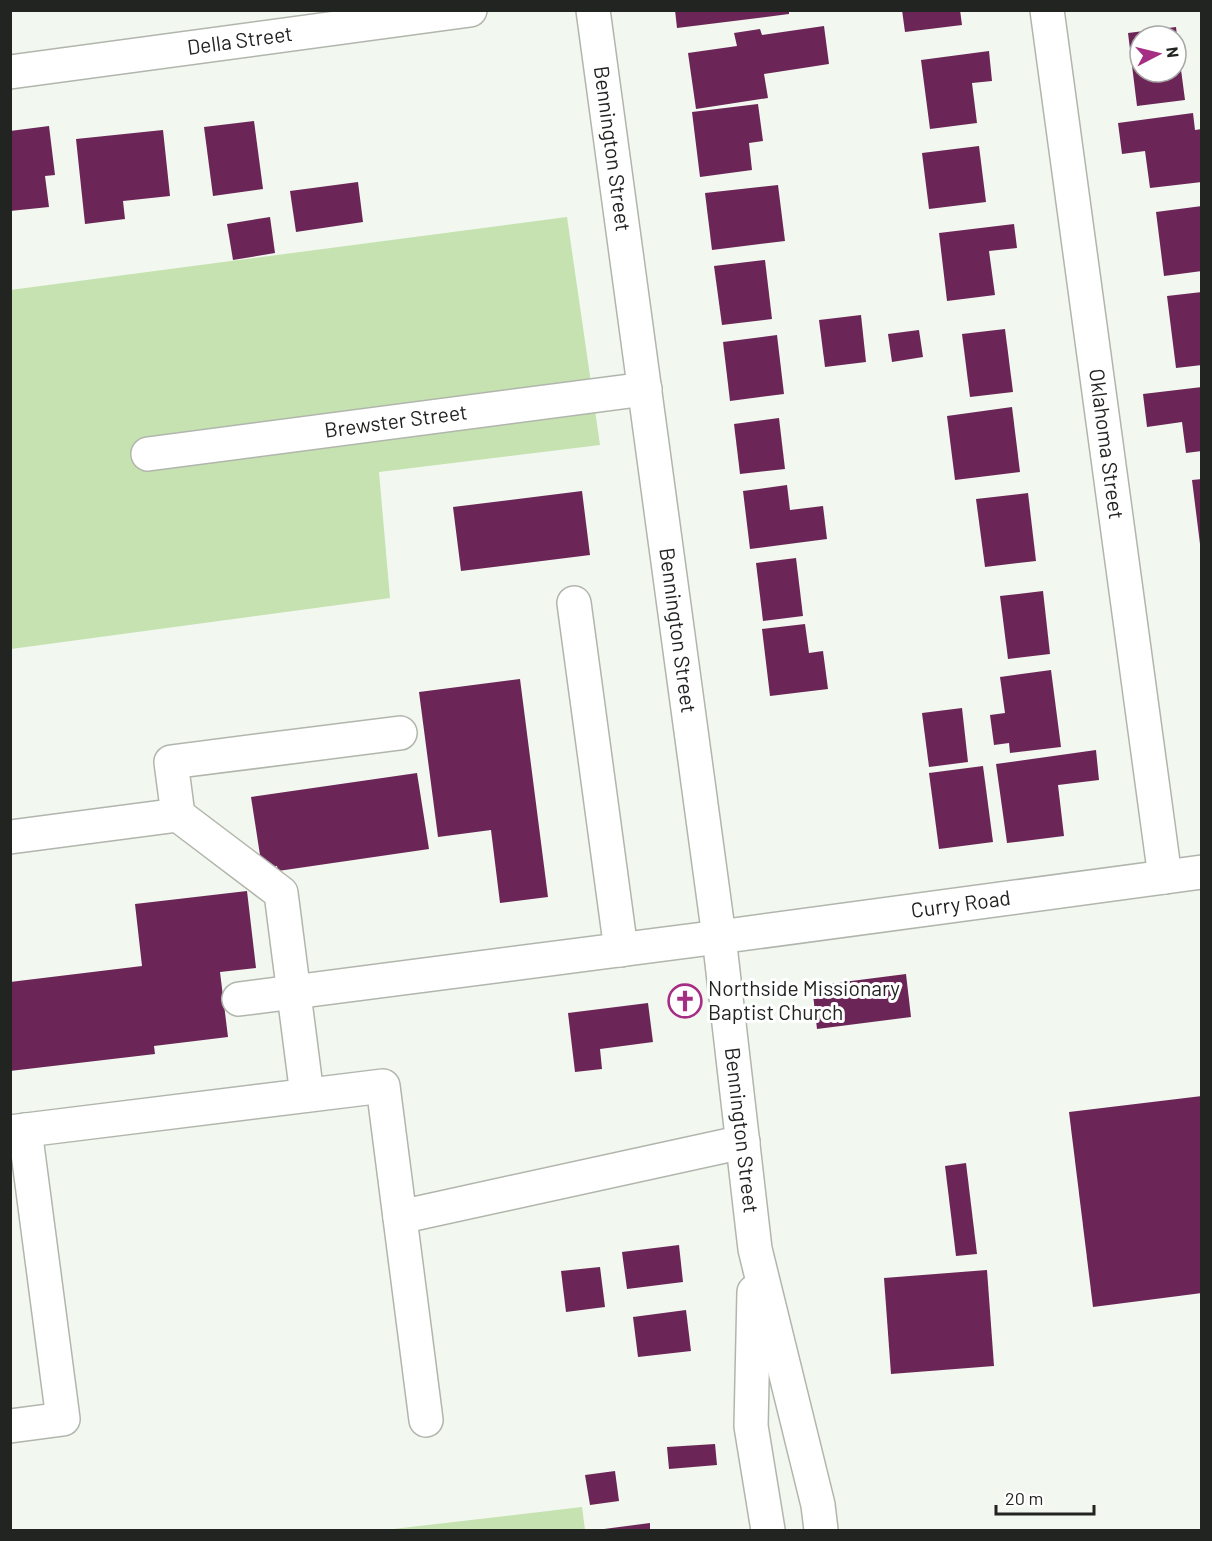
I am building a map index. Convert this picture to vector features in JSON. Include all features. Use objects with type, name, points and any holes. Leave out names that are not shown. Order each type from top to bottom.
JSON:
[{"type":"street","name":"Della Street","points":[[10,72],[470,10]]},
{"type":"street","name":"Bennington Street","points":[[593,10],[719,937],[755,1249],[818,1505],[821,1530]]},
{"type":"street","name":"Oklahoma Street","points":[[1047,10],[1165,877]]},
{"type":"street","name":"Brewster Street","points":[[148,454],[645,389]]},
{"type":"street","points":[[574,603],[621,950]]},
{"type":"street","points":[[178,815],[171,762],[400,733]]},
{"type":"street","points":[[10,837],[178,815],[280,893],[306,1095]]},
{"type":"street","name":"Curry Road","points":[[239,999],[1202,872]]},
{"type":"street","points":[[10,1426],[63,1419],[18,1131],[383,1086],[426,1420]]},
{"type":"street","points":[[400,1217],[743,1142]]},
{"type":"street","name":"Bennington Street","points":[[755,1249],[750,1426],[768,1530]]},
{"type":"green space","points":[[567,217],[600,445],[379,472],[390,598],[11,649],[10,290]]},
{"type":"green space","points":[[582,1507],[585,1530],[385,1530]]},
{"type":"building","points":[[675,10],[789,10],[789,14],[677,28]]},
{"type":"building","points":[[902,10],[960,10],[962,25],[905,32]]},
{"type":"building","points":[[824,26],[829,64],[764,74],[768,98],[696,109],[688,53],[737,46],[734,33],[760,29],[762,35]]},
{"type":"building","points":[[989,51],[992,81],[972,83],[977,123],[930,129],[921,60]]},
{"type":"building","points":[[1134,84],[1183,84],[1185,100],[1137,106]]},
{"type":"building","points":[[758,104],[763,141],[749,143],[752,170],[700,177],[692,112]]},
{"type":"building","points":[[1193,113],[1195,130],[1202,129],[1202,182],[1150,188],[1145,151],[1122,154],[1118,123]]},
{"type":"building","points":[[254,121],[263,189],[213,196],[204,127]]},
{"type":"building","points":[[49,126],[55,175],[45,176],[49,207],[10,211],[10,131]]},
{"type":"building","points":[[163,130],[170,196],[123,201],[125,219],[85,224],[76,139]]},
{"type":"building","points":[[979,146],[986,202],[929,209],[922,153]]},
{"type":"building","points":[[358,182],[363,222],[296,232],[290,191]]},
{"type":"building","points":[[778,185],[785,241],[712,250],[705,193]]},
{"type":"building","points":[[1202,206],[1202,271],[1164,276],[1156,212]]},
{"type":"building","points":[[270,217],[275,253],[233,260],[227,224]]},
{"type":"building","points":[[1014,224],[1017,248],[989,251],[995,295],[947,301],[939,233]]},
{"type":"building","points":[[765,260],[772,319],[722,325],[714,266]]},
{"type":"building","points":[[1202,292],[1202,365],[1176,368],[1167,296]]},
{"type":"building","points":[[861,315],[866,362],[825,367],[819,320]]},
{"type":"building","points":[[1005,329],[1013,392],[970,397],[962,334]]},
{"type":"building","points":[[919,330],[923,357],[892,362],[888,334]]},
{"type":"building","points":[[777,335],[784,394],[730,401],[723,342]]},
{"type":"building","points":[[1202,387],[1202,451],[1186,453],[1182,422],[1147,427],[1143,394]]},
{"type":"building","points":[[1012,407],[1020,472],[955,480],[947,416]]},
{"type":"building","points":[[779,418],[785,469],[740,474],[734,424]]},
{"type":"building","points":[[1202,479],[1202,544],[1200,544],[1192,480]]},
{"type":"building","points":[[787,485],[790,510],[823,506],[827,539],[750,549],[743,491]]},
{"type":"building","points":[[582,491],[590,555],[461,571],[453,507]]},
{"type":"building","points":[[1028,493],[1036,561],[985,567],[976,499]]},
{"type":"building","points":[[796,558],[803,616],[763,621],[756,563]]},
{"type":"building","points":[[1043,591],[1050,654],[1008,659],[1000,596]]},
{"type":"building","points":[[805,624],[809,653],[823,651],[828,689],[770,696],[762,629]]},
{"type":"building","points":[[1051,670],[1061,747],[1010,753],[1009,743],[994,745],[990,715],[1005,713],[1000,677]]},
{"type":"building","points":[[520,679],[548,897],[500,903],[491,830],[438,837],[419,692]]},
{"type":"building","points":[[962,708],[968,762],[929,767],[922,713]]},
{"type":"building","points":[[1096,750],[1099,780],[1058,785],[1064,836],[1007,843],[996,764]]},
{"type":"building","points":[[983,766],[993,842],[939,849],[929,773]]},
{"type":"building","points":[[417,773],[429,849],[278,871],[277,866],[262,868],[251,797]]},
{"type":"building","points":[[247,891],[256,968],[220,972],[228,1037],[154,1046],[155,1054],[10,1071],[10,982],[142,966],[135,904]]},
{"type":"building","points":[[906,974],[911,1017],[817,1029],[812,986]]},
{"type":"building","points":[[648,1003],[653,1042],[600,1049],[602,1069],[575,1072],[568,1013]]},
{"type":"building","points":[[1202,1096],[1202,1293],[1093,1307],[1069,1112]]},
{"type":"building","points":[[966,1163],[977,1254],[956,1256],[945,1166]]},
{"type":"building","points":[[679,1245],[683,1282],[627,1289],[622,1252]]},
{"type":"building","points":[[600,1267],[605,1307],[566,1312],[561,1271]]},
{"type":"building","points":[[987,1270],[994,1366],[891,1374],[884,1278]]},
{"type":"building","points":[[686,1310],[691,1351],[638,1357],[633,1317]]},
{"type":"building","points":[[715,1444],[717,1465],[669,1469],[667,1447]]},
{"type":"building","points":[[615,1471],[619,1501],[590,1505],[585,1475]]},
{"type":"building","points":[[650,1523],[650,1530],[604,1530],[604,1529]]},
{"type":"place","name":"Northside Missionary Baptist Church","points":[[685,1001]]}]
